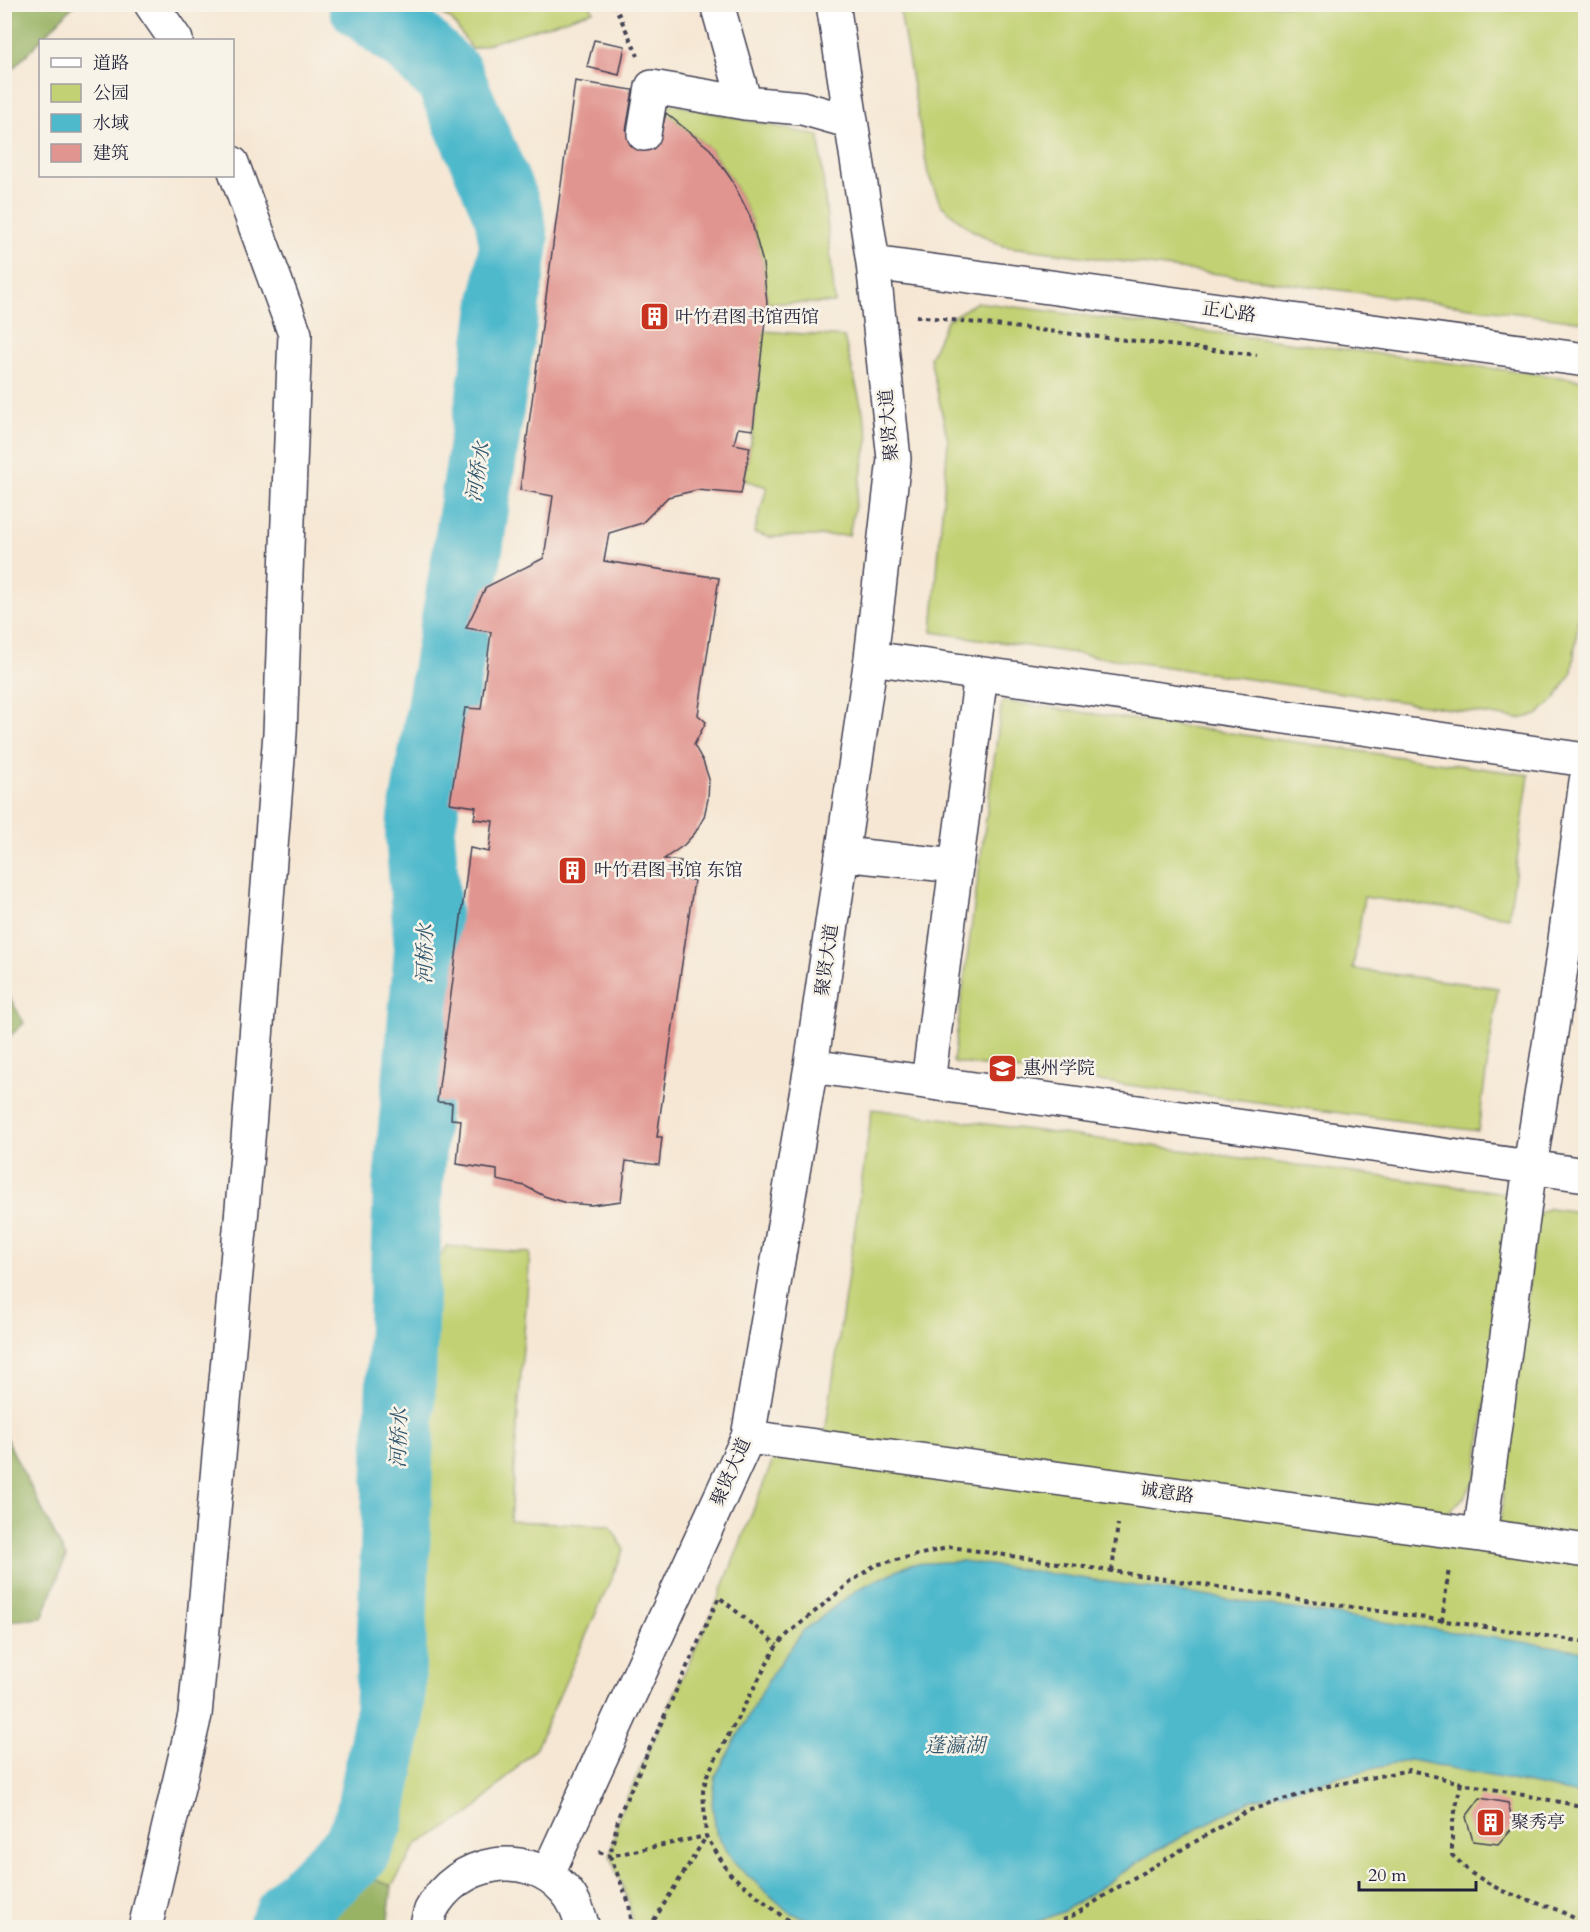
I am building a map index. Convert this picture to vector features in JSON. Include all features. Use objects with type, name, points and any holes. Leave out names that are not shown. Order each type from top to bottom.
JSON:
[{"type":"street","points":[[151,4],[175,39]]},
{"type":"street","points":[[717,4],[745,103]]},
{"type":"street","name":"聚贤大道","points":[[547,1875],[748,1437],[811,1065],[871,658],[894,459],[873,264],[833,4]]},
{"type":"street","points":[[644,134],[652,87],[745,103],[802,108],[851,122]]},
{"type":"street","points":[[145,1928],[195,1715],[246,1165],[280,733],[295,334],[234,168]]},
{"type":"street","name":"正心路","points":[[873,264],[1586,360]]},
{"type":"street","points":[[871,658],[1586,760]]},
{"type":"street","points":[[928,1082],[981,674]]},
{"type":"street","points":[[1467,1534],[1530,1167],[1562,962],[1586,781]]},
{"type":"street","points":[[842,854],[956,866]]},
{"type":"street","points":[[811,1065],[1586,1175]]},
{"type":"street","name":"诚意路","points":[[748,1437],[1586,1551]]},
{"type":"street","points":[[426,1928],[431,1910],[447,1888],[468,1871],[495,1863],[521,1864],[547,1875],[565,1890],[578,1909],[583,1928]]},
{"type":"path","points":[[614,4],[643,66]]},
{"type":"path","points":[[878,311],[1266,357]]},
{"type":"path","points":[[1112,1571],[1122,1487]]},
{"type":"path","points":[[1442,1621],[1467,1534]]},
{"type":"path","points":[[805,1928],[783,1917],[730,1874],[706,1836],[703,1791],[707,1774],[777,1645],[851,1582],[875,1565],[951,1547],[1586,1642]]},
{"type":"path","points":[[632,1928],[629,1903],[610,1856],[619,1815],[719,1597],[777,1645]]},
{"type":"path","points":[[1047,1928],[1076,1914],[1247,1810],[1328,1786],[1410,1770],[1461,1783],[1586,1807]]},
{"type":"path","points":[[1461,1783],[1452,1826],[1452,1855],[1471,1873],[1502,1891],[1558,1910],[1586,1924]]},
{"type":"path","points":[[610,1856],[706,1836]]},
{"type":"path","points":[[649,1928],[706,1836]]},
{"type":"green space","points":[[590,4],[593,11],[472,49],[452,20],[428,5]]},
{"type":"green space","points":[[4,5],[74,5],[5,77]]},
{"type":"green space","points":[[899,5],[1585,5],[1585,322],[1003,246],[970,229],[941,205],[928,174]]},
{"type":"green space","points":[[668,103],[819,136],[835,303],[767,303],[763,263],[750,216],[731,179],[710,149],[666,113]]},
{"type":"green space","points":[[977,302],[1582,380],[1586,384],[1586,556],[1572,672],[1556,698],[1537,715],[1518,719],[932,632],[948,441],[930,358],[947,320]]},
{"type":"green space","points":[[763,331],[844,337],[869,436],[849,535],[769,537],[754,533],[767,487],[744,480],[753,430]]},
{"type":"green space","points":[[1002,701],[1529,775],[1509,917],[1364,897],[1353,969],[1498,988],[1478,1131],[953,1062]]},
{"type":"green space","points":[[4,987],[24,1023],[5,1041],[4,1041]]},
{"type":"green space","points":[[872,1109],[1513,1194],[1475,1481],[1457,1505],[1432,1522],[1498,1538],[1536,1224],[1540,1212],[1550,1208],[1585,1213],[1585,1927],[632,1927],[629,1903],[610,1856],[619,1815],[719,1597],[780,1442],[823,1447]]},
{"type":"green space","points":[[446,1246],[530,1253],[510,1521],[610,1525],[624,1550],[536,1748],[470,1814],[417,1844],[392,1886],[364,1876],[387,1835],[420,1693],[428,1548],[433,1271]]},
{"type":"green space","points":[[4,1434],[66,1557],[42,1618],[5,1621]]},
{"type":"green space","points":[[364,1876],[392,1886],[387,1927],[308,1927]]},
{"type":"water","name":"蓬瀛湖","points":[[962,1561],[1585,1651],[1585,1795],[1410,1760],[1249,1801],[1154,1852],[1064,1911],[1025,1927],[827,1927],[789,1912],[736,1865],[716,1833],[712,1802],[716,1775],[772,1674],[803,1631],[858,1589],[911,1564]]},
{"type":"building","points":[[594,40],[625,46],[619,75],[587,67]]},
{"type":"building","name":"叶竹君图书馆 东馆","points":[[575,81],[633,90],[626,131],[660,137],[666,113],[710,149],[731,179],[750,216],[763,263],[767,303],[753,430],[738,428],[734,444],[750,447],[741,494],[697,490],[668,497],[642,523],[609,533],[604,561],[719,578],[698,715],[706,722],[694,745],[709,779],[708,799],[704,817],[695,833],[684,845],[664,859],[681,861],[678,879],[694,880],[657,1137],[662,1137],[659,1165],[626,1161],[621,1201],[591,1205],[566,1203],[544,1196],[525,1186],[497,1180],[497,1170],[457,1164],[461,1120],[451,1119],[452,1103],[437,1102],[470,848],[489,852],[493,821],[474,819],[476,807],[450,803],[465,708],[481,709],[491,632],[466,628],[486,587],[544,558],[553,496],[520,490]]},
{"type":"building","name":"聚秀亭","points":[[1480,1798],[1508,1803],[1514,1826],[1498,1844],[1473,1841],[1466,1817]]},
{"type":"waterway","name":"河桥水","points":[[283,1928],[292,1910],[355,1851],[369,1821],[389,1719],[408,1185],[429,950],[420,832],[468,549],[514,243],[509,215],[449,77],[410,40],[363,4]]},
{"type":"place","name":"叶竹君图书馆西馆","points":[[654,317]]},
{"type":"place","name":"叶竹君图书馆 东馆","points":[[573,870]]},
{"type":"place","name":"惠州学院","points":[[1002,1068]]},
{"type":"place","name":"聚秀亭","points":[[1490,1822]]}]
